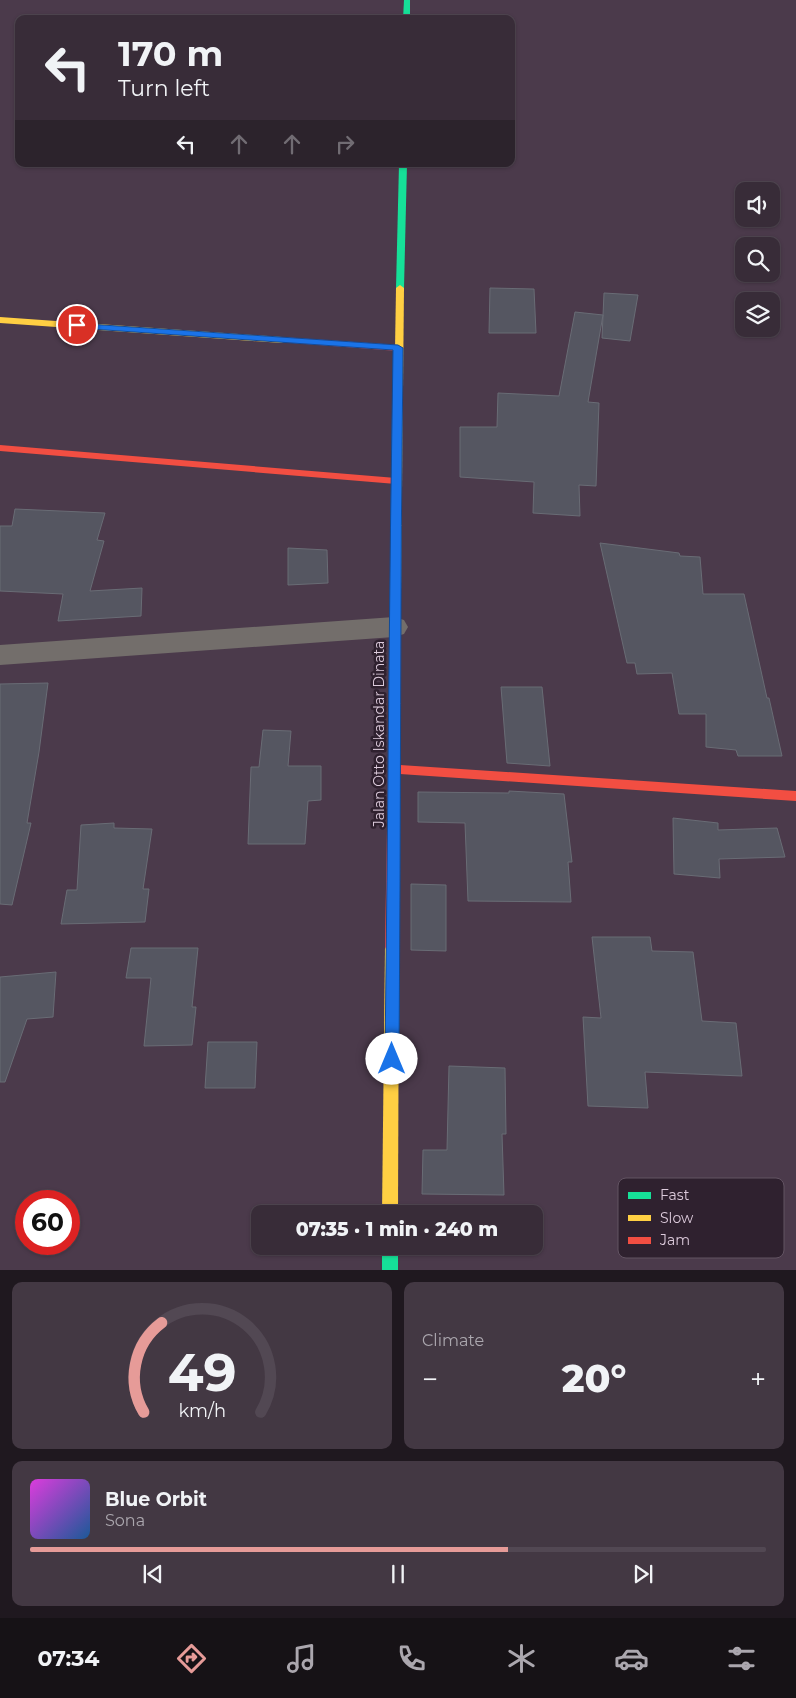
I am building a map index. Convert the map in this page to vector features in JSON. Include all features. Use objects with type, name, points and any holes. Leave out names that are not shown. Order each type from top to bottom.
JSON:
[{"type":"main road","points":[[406,15],[407,0]]},
{"type":"main road","name":"Jalan Otto Iskandar Dinata","points":[[390,1205],[395,769],[394,627],[403,167]]},
{"type":"main road","points":[[0,320],[398,348]]},
{"type":"main road","points":[[0,448],[396,481]]},
{"type":"main road","points":[[395,769],[796,796]]},
{"type":"main road","points":[[390,1255],[390,1270]]},
{"type":"street","points":[[0,656],[394,627]]},
{"type":"building","points":[[490,288],[534,289],[536,333],[489,333]]},
{"type":"building","points":[[604,293],[638,295],[630,341],[602,338]]},
{"type":"building","points":[[575,312],[603,315],[588,402],[599,403],[596,486],[579,485],[580,516],[533,513],[534,482],[460,477],[460,427],[497,427],[498,393],[559,396]]},
{"type":"building","points":[[15,509],[105,513],[97,540],[104,541],[90,591],[142,588],[141,616],[58,621],[63,594],[0,591],[0,526],[12,526]]},
{"type":"building","points":[[600,543],[679,553],[680,556],[700,557],[703,594],[744,594],[782,756],[738,756],[736,750],[706,747],[706,714],[679,714],[672,673],[637,674],[635,663],[627,663]]},
{"type":"building","points":[[288,548],[327,550],[328,583],[288,585]]},
{"type":"building","points":[[48,683],[27,823],[31,823],[12,905],[0,904],[0,684]]},
{"type":"building","points":[[501,687],[542,687],[550,766],[507,763]]},
{"type":"building","points":[[263,730],[291,731],[288,766],[321,766],[321,800],[308,801],[305,844],[248,844],[251,767],[259,767]]},
{"type":"building","points":[[509,791],[564,794],[572,862],[568,862],[571,902],[468,901],[465,823],[418,822],[418,792],[509,793]]},
{"type":"building","points":[[673,818],[718,823],[718,830],[777,828],[785,857],[719,859],[720,878],[674,874]]},
{"type":"building","points":[[114,823],[114,828],[152,829],[143,889],[149,889],[145,922],[61,924],[67,890],[77,890],[81,825]]},
{"type":"building","points":[[411,884],[446,885],[446,951],[411,950]]},
{"type":"building","points":[[592,937],[650,937],[652,951],[693,952],[702,1021],[736,1023],[742,1076],[645,1072],[648,1108],[588,1106],[583,1017],[601,1018]]},
{"type":"building","points":[[131,948],[198,948],[192,1007],[196,1007],[192,1045],[144,1046],[151,978],[126,978]]},
{"type":"building","points":[[56,972],[53,1017],[27,1019],[5,1082],[0,1082],[0,977]]},
{"type":"building","points":[[208,1042],[257,1042],[255,1088],[205,1088]]},
{"type":"building","points":[[449,1066],[505,1068],[506,1134],[502,1134],[504,1195],[422,1194],[423,1150],[447,1150]]},
{"type":"traffic: fast","points":[[406,15],[407,0]]},
{"type":"traffic: fast","points":[[400,288],[403,167]]},
{"type":"traffic: fast","points":[[390,1255],[390,1270]]},
{"type":"traffic: slow","points":[[396,592],[400,288]]},
{"type":"traffic: slow","points":[[0,320],[282,340]]},
{"type":"traffic: slow","points":[[390,1205],[392,947]]},
{"type":"traffic: jam","points":[[282,340],[398,348]]},
{"type":"traffic: jam","points":[[0,448],[396,481]]},
{"type":"traffic: jam","points":[[392,947],[396,592]]},
{"type":"traffic: jam","points":[[395,769],[796,796]]},
{"type":"route","points":[[77,325],[398,348],[394,627],[395,769],[392,1059]]}]
